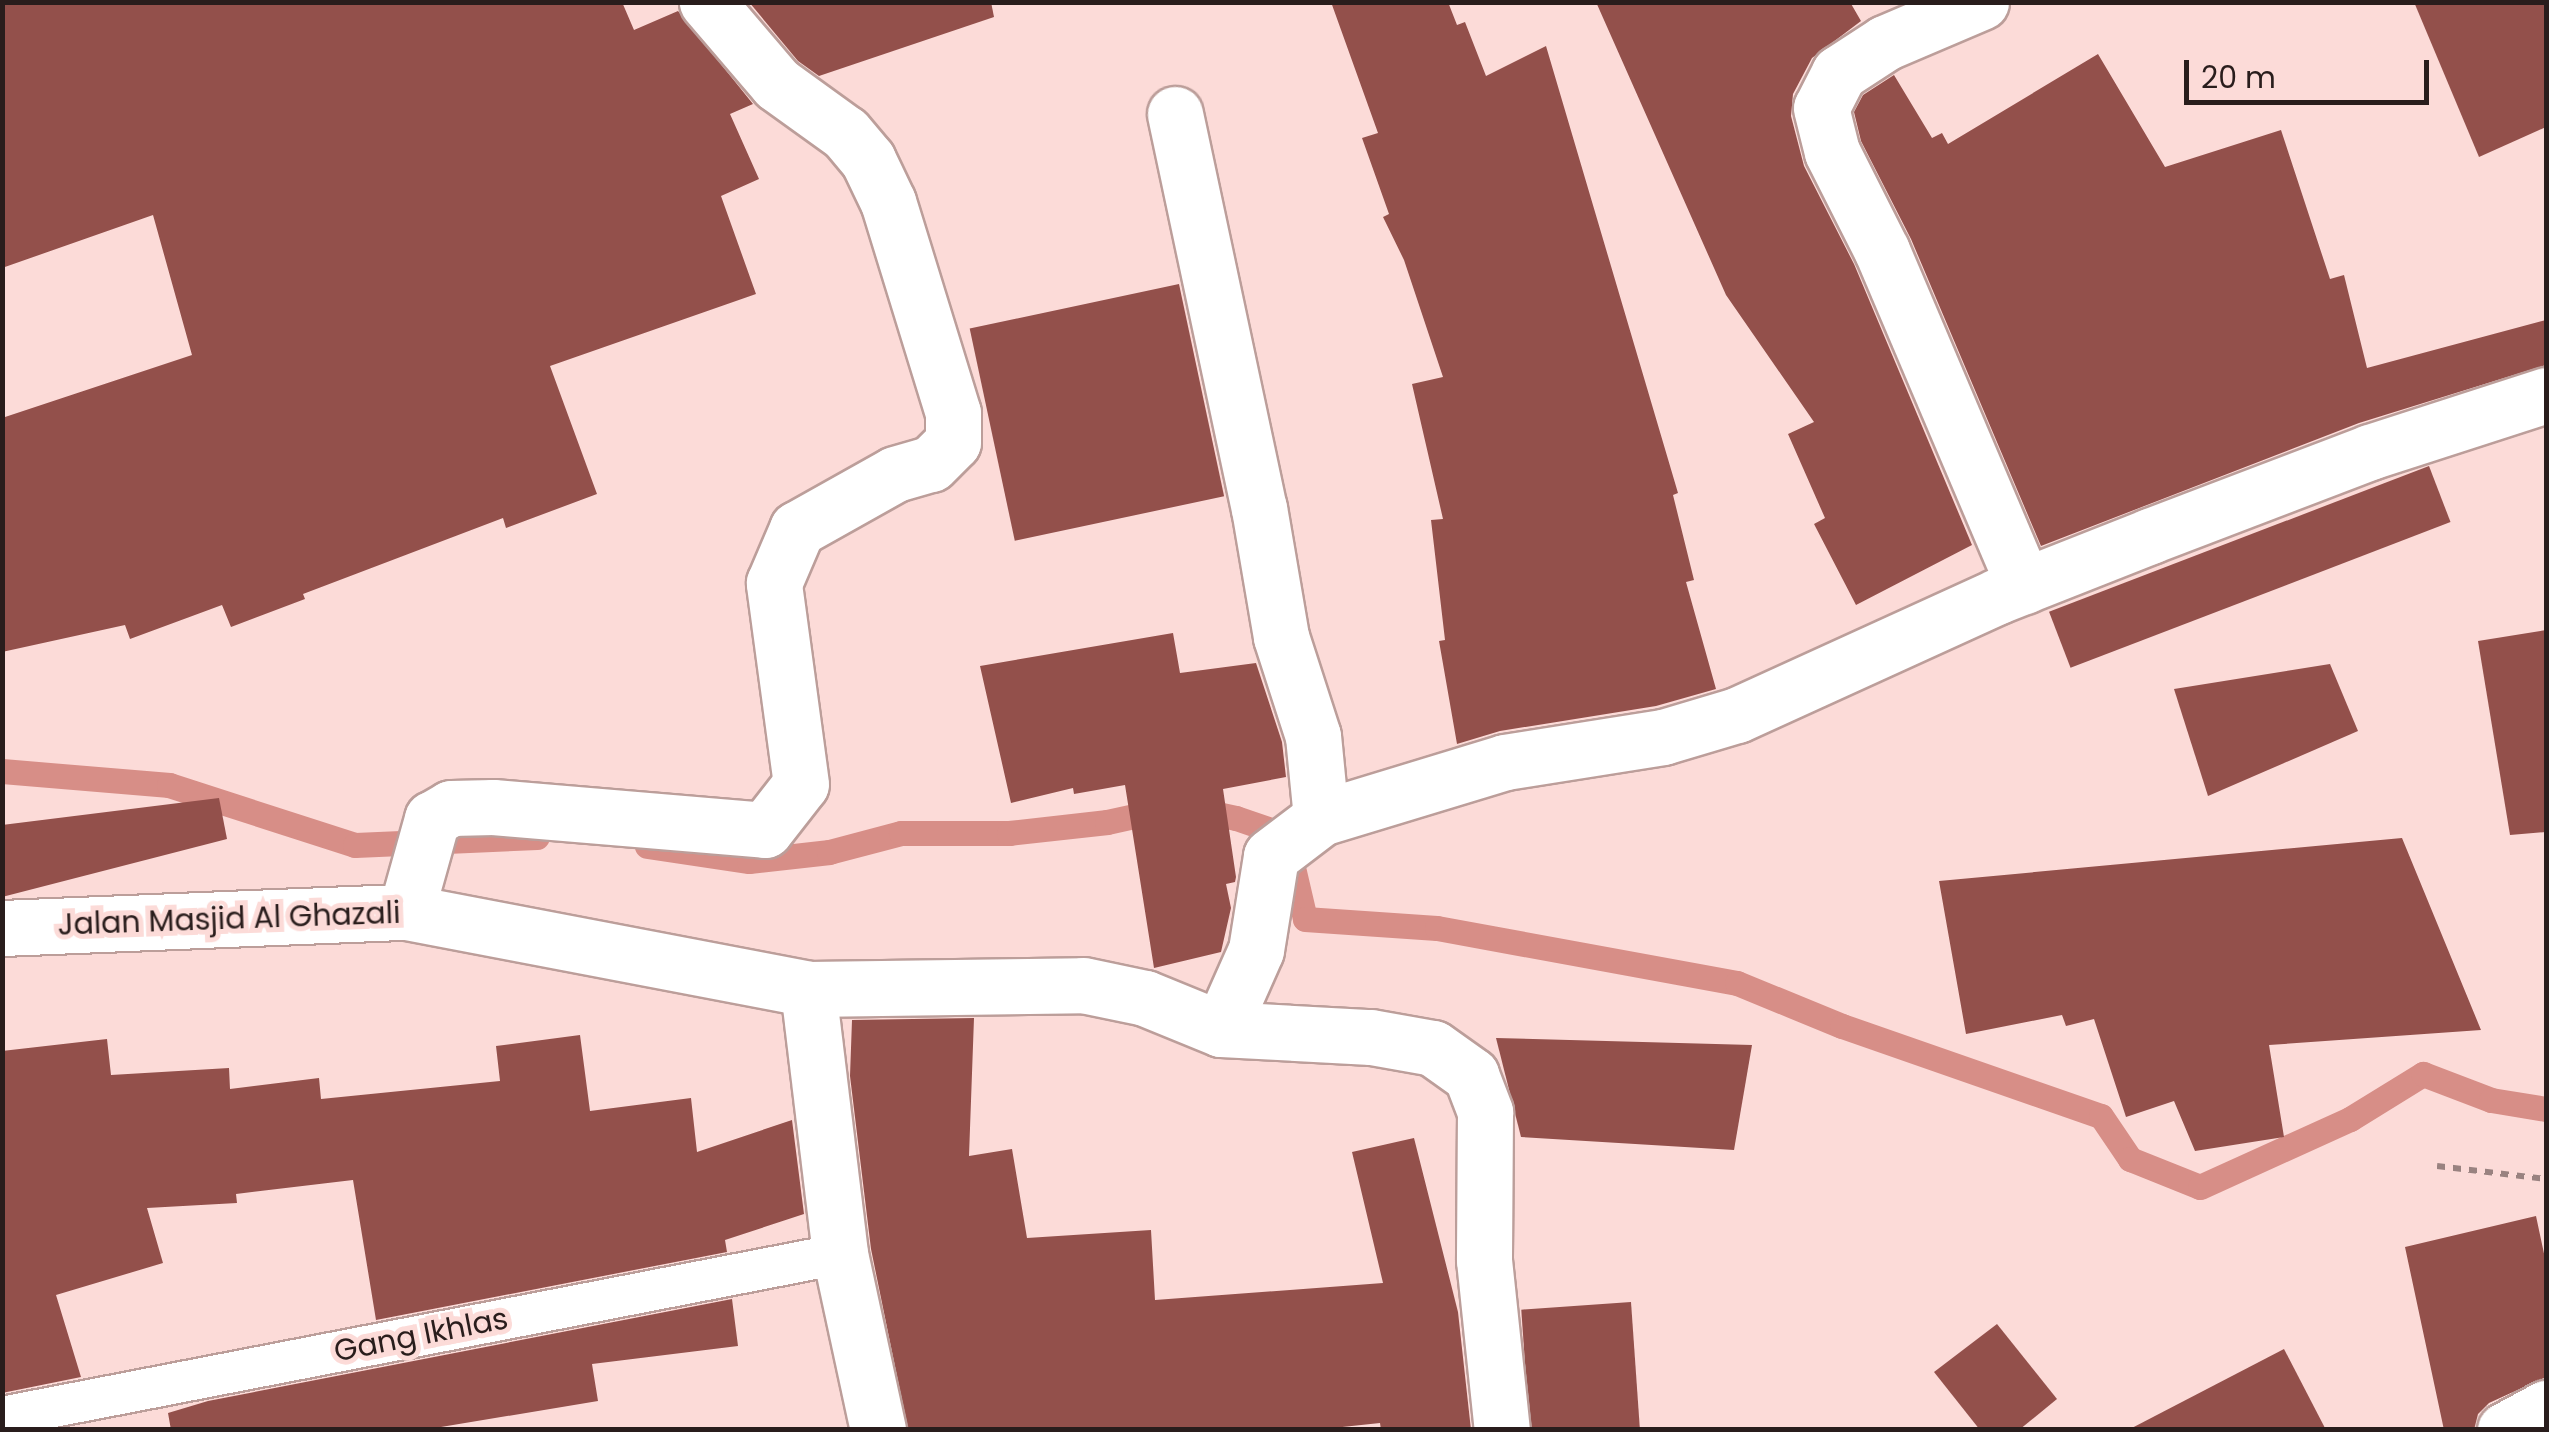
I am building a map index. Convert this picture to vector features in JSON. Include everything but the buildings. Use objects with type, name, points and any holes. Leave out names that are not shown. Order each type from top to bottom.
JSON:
[{"type":"street","points":[[420,864],[451,808],[494,807],[765,830],[801,784],[774,583],[797,529],[895,474],[931,464],[953,442],[948,395],[888,202],[868,160],[845,133],[777,84],[708,2]]},
{"type":"street","points":[[1981,2],[1885,43],[1839,72],[1821,108],[1832,152],[1882,251],[2024,586]]},
{"type":"street","points":[[1175,114],[1259,508],[1281,637],[1313,736],[1295,837],[1256,950],[1221,1029]]},
{"type":"street","points":[[1295,837],[1505,762],[1662,737],[1737,715],[2024,586],[2370,452],[2546,395]]},
{"type":"street","name":"Jalan Masjid Al Ghazali","points":[[2,928],[420,864],[808,989],[1083,985],[1145,998],[1221,1029],[1371,1037],[1433,1048],[1471,1076],[1485,1112],[1484,1260],[1502,1430]]},
{"type":"street","points":[[808,989],[840,1254],[878,1430]]},
{"type":"street","points":[[2505,1430],[2546,1408]]},
{"type":"lane","name":"Gang Ikhlas","points":[[2,1417],[840,1254]]},
{"type":"path","points":[[2437,1166],[2546,1179]]},
{"type":"waterway","points":[[2,771],[169,785],[355,845],[537,837]]},
{"type":"waterway","points":[[647,846],[749,861],[829,852],[901,833],[1009,833],[1107,822],[1180,806],[1236,818],[1270,830],[1292,863],[1305,919],[1437,928],[1737,983],[1842,1026],[2101,1116],[2130,1159],[2200,1187],[2350,1119],[2423,1074],[2491,1100],[2546,1109]]}]
